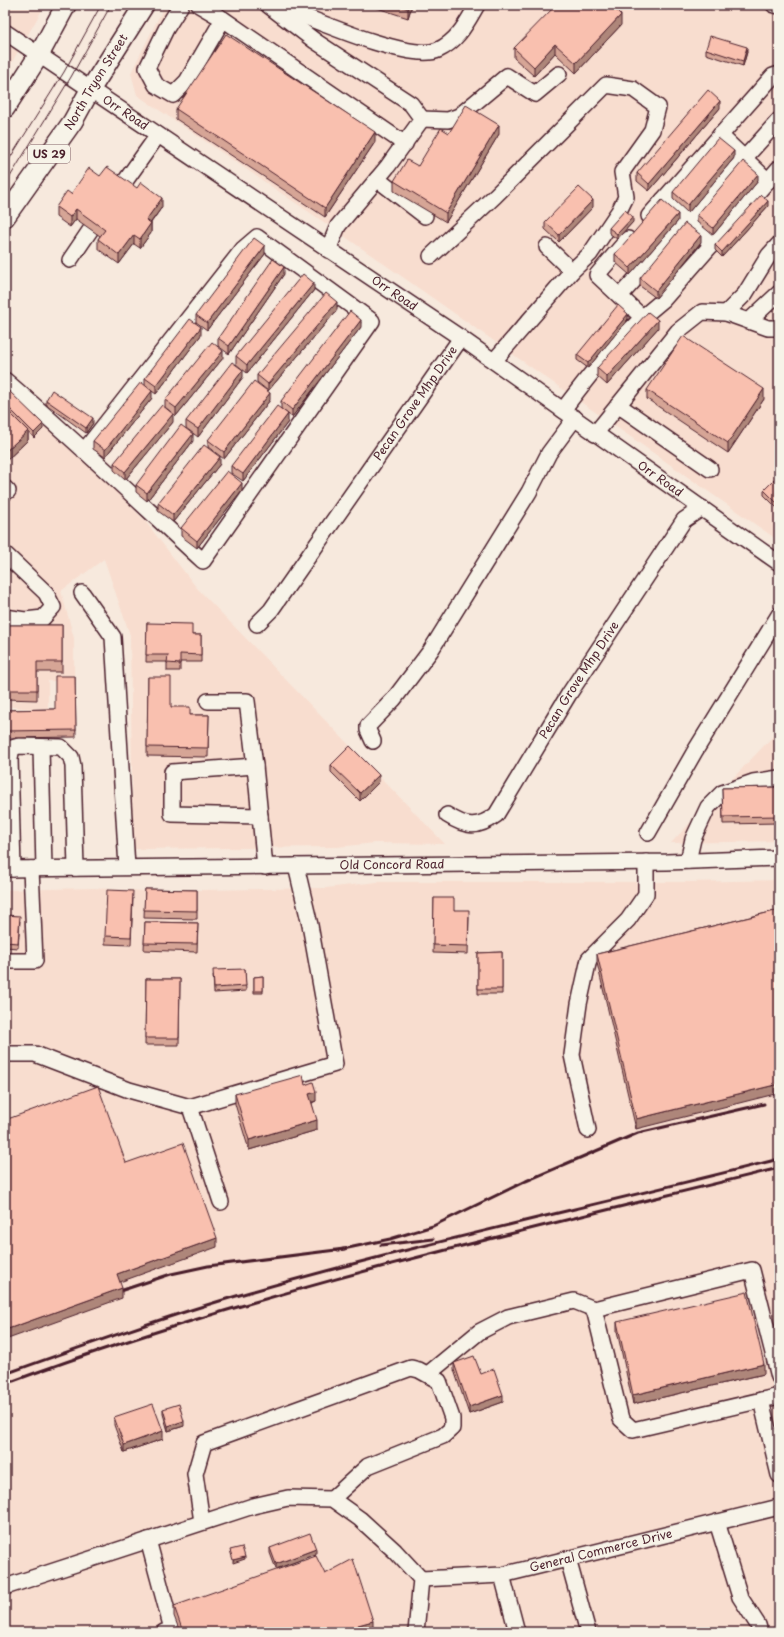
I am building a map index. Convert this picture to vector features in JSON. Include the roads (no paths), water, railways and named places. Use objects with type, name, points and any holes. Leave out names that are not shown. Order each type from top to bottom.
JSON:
[{"type":"main road","points":[[5,108],[39,54],[66,5]]},
{"type":"main road","name":"North Tryon Street","points":[[5,217],[72,121],[144,5]]},
{"type":"street","points":[[181,5],[166,29],[147,68],[156,85],[172,96],[187,81],[223,19]]},
{"type":"street","points":[[199,5],[223,19],[405,144]]},
{"type":"street","points":[[268,5],[315,41],[411,104],[422,119]]},
{"type":"street","points":[[275,5],[392,49],[416,53],[438,51],[457,38],[477,5]]},
{"type":"street","points":[[774,5],[779,6]]},
{"type":"street","name":"Orr Road","points":[[5,32],[461,338],[779,563]]},
{"type":"street","points":[[422,119],[448,120],[459,116],[507,76],[535,94],[559,74]]},
{"type":"street","points":[[642,317],[596,275],[773,76],[779,74]]},
{"type":"street","points":[[431,256],[495,196],[606,85],[633,89],[658,107],[652,130],[622,172],[626,197],[619,211],[590,254],[572,271],[494,361]]},
{"type":"street","points":[[328,250],[338,226],[405,144],[422,119]]},
{"type":"street","points":[[620,296],[779,120]]},
{"type":"street","points":[[121,187],[158,135]]},
{"type":"street","points":[[720,135],[768,181]]},
{"type":"street","points":[[373,741],[368,730],[368,726],[394,699],[431,650],[528,492],[591,372],[642,317],[663,300],[779,168]]},
{"type":"street","points":[[376,180],[425,216]]},
{"type":"street","points":[[663,200],[712,244]]},
{"type":"street","points":[[70,260],[91,230]]},
{"type":"street","points":[[5,380],[203,561],[372,321],[257,237],[242,249],[84,451]]},
{"type":"street","points":[[726,313],[745,294],[769,255],[779,244]]},
{"type":"street","points":[[547,248],[572,271]]},
{"type":"street","points":[[749,321],[779,292]]},
{"type":"street","points":[[595,434],[678,331],[702,312],[726,313],[768,328],[779,328]]},
{"type":"street","name":"Pecan Grove Mhp Drive","points":[[258,624],[271,610],[461,338]]},
{"type":"street","points":[[618,405],[710,469]]},
{"type":"street","name":"Pecan Grove Mhp Drive","points":[[447,815],[462,824],[470,826],[478,824],[496,815],[569,694],[684,520],[702,508]]},
{"type":"street","points":[[5,554],[46,592],[53,607],[43,618],[25,620],[6,616]]},
{"type":"street","points":[[82,593],[113,637],[128,867]]},
{"type":"street","points":[[648,834],[695,751],[779,615]]},
{"type":"street","points":[[208,701],[247,701],[265,866]]},
{"type":"street","points":[[9,869],[10,758],[12,748],[19,746],[61,747],[71,757],[73,766],[76,868]]},
{"type":"street","points":[[5,961],[35,961],[41,747]]},
{"type":"street","points":[[255,766],[172,772],[172,814],[260,816]]},
{"type":"street","points":[[688,861],[693,839],[708,806],[722,793],[753,782],[779,778]]},
{"type":"street","name":"Old Concord Road","points":[[9,869],[646,862],[779,858]]},
{"type":"street","points":[[588,1130],[572,1055],[581,997],[589,959],[628,920],[646,894],[646,862]]},
{"type":"street","points":[[5,1054],[35,1054],[129,1090],[190,1107],[335,1064],[311,932],[296,866]]},
{"type":"street","points":[[190,1107],[220,1202]]},
{"type":"street","points":[[428,1374],[479,1332],[508,1317],[574,1301],[594,1309],[752,1270],[779,1378]]},
{"type":"street","points":[[594,1309],[621,1419],[633,1430],[779,1396]]},
{"type":"street","points":[[202,1522],[195,1474],[204,1443],[411,1368],[420,1370],[439,1381],[452,1418],[452,1428],[443,1436],[368,1466],[332,1499]]},
{"type":"street","points":[[761,1400],[779,1475]]},
{"type":"street","points":[[5,1587],[253,1506],[288,1498],[332,1499],[360,1520],[395,1551],[421,1579],[416,1632]]},
{"type":"street","name":"General Commerce Drive","points":[[421,1579],[502,1575],[779,1506]]},
{"type":"street","points":[[717,1522],[740,1597],[758,1625],[760,1632]]},
{"type":"street","points":[[148,1540],[169,1631]]},
{"type":"street","points":[[568,1559],[588,1632]]},
{"type":"street","points":[[502,1575],[517,1632]]},
{"type":"tram line","points":[[5,166],[64,72],[101,5]]},
{"type":"tram line","points":[[5,185],[71,77],[111,5]]},
{"type":"railway","points":[[339,1250],[390,1239],[433,1226],[526,1181],[638,1133],[764,1104]]},
{"type":"railway","points":[[5,1374],[157,1321],[250,1292],[382,1256],[779,1159]]},
{"type":"railway","points":[[5,1384],[100,1350],[292,1291],[486,1240],[779,1168]]},
{"type":"railway","points":[[381,1245],[433,1239]]},
{"type":"railway","points":[[120,1291],[171,1274],[208,1266],[344,1249]]}]
